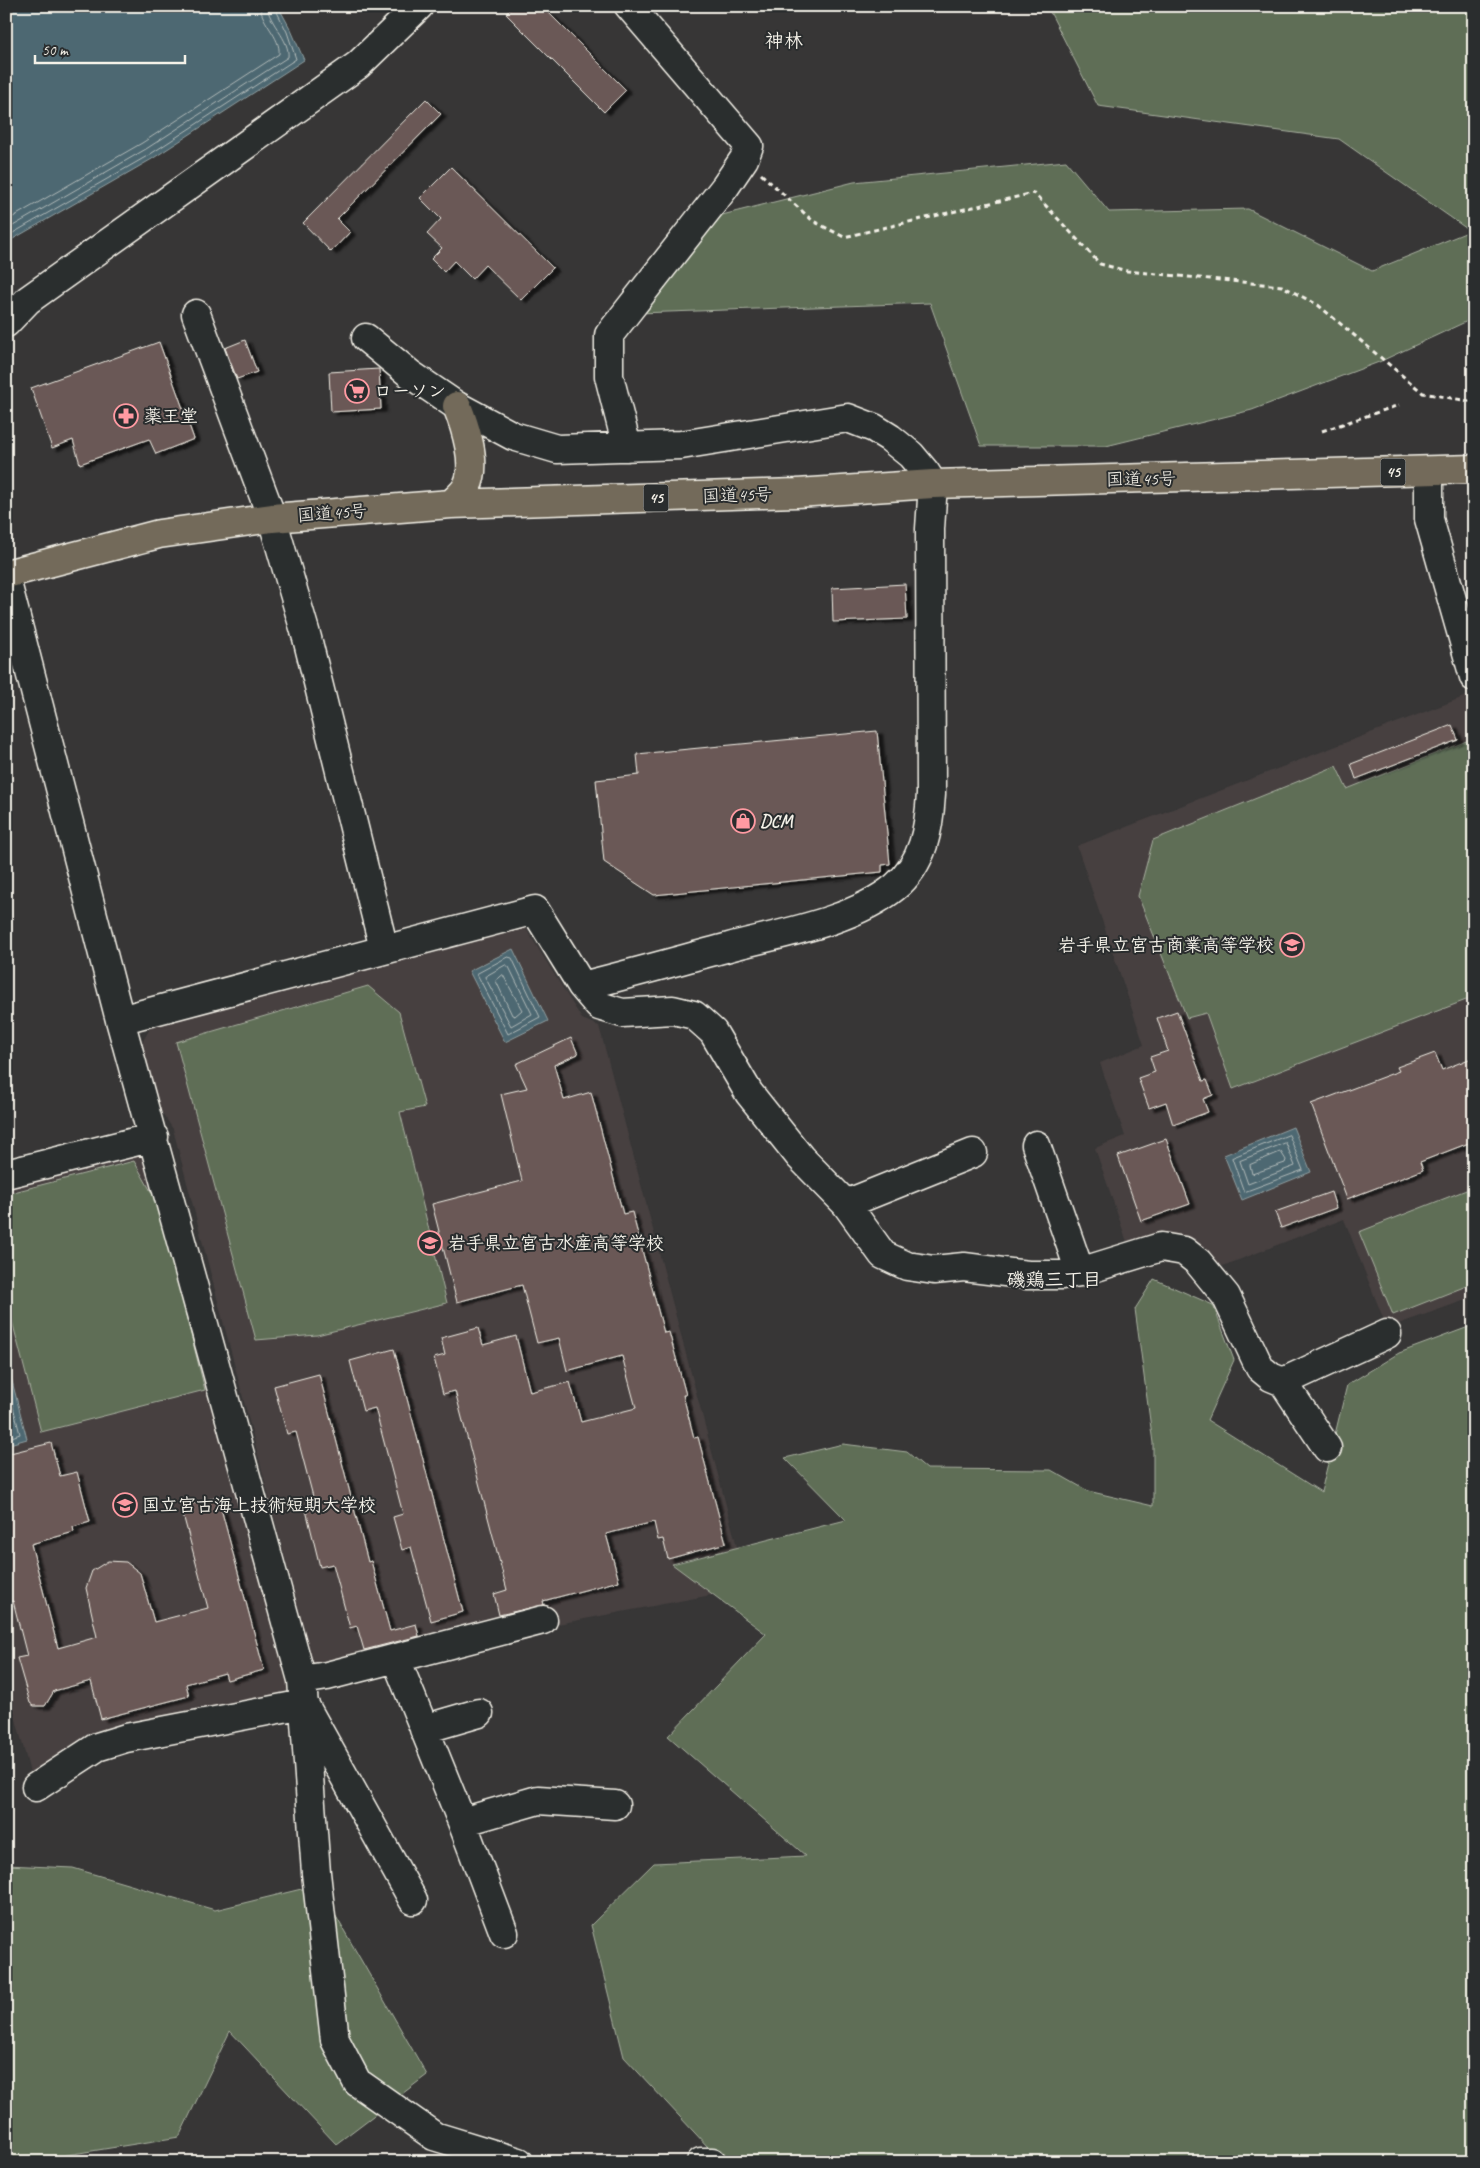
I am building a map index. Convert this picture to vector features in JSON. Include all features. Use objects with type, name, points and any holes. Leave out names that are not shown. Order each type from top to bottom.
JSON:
[{"type":"highway","points":[[451,504],[468,486],[471,460],[468,434],[458,406]]},
{"type":"highway","name":"国道45号","points":[[6,574],[159,534],[272,518],[451,504],[797,493],[933,484],[1474,469]]},
{"type":"street","points":[[6,323],[28,300],[358,65],[419,6]]},
{"type":"street","points":[[627,447],[609,376],[609,335],[744,159],[749,146],[629,6]]},
{"type":"street","points":[[196,314],[272,518],[307,638],[384,949]]},
{"type":"street","points":[[366,338],[410,374],[458,406],[513,436],[557,449],[681,445],[848,418],[874,428],[890,438],[911,455],[933,484],[930,529],[931,794],[929,826],[919,859],[896,886],[862,908],[808,927],[582,986]]},
{"type":"street","points":[[1429,471],[1429,519],[1474,677]]},
{"type":"street","points":[[6,580],[120,1020],[154,1137],[302,1692],[316,1874],[334,2040],[357,2082],[434,2136],[519,2162]]},
{"type":"street","points":[[120,1020],[535,910],[582,986],[600,1006],[622,1013],[672,1010],[694,1014],[713,1032],[749,1093],[800,1157],[846,1204],[882,1255],[907,1266],[934,1270],[972,1268],[1028,1275],[1062,1275],[1080,1272],[1161,1247],[1184,1250],[1198,1262],[1226,1296],[1260,1368],[1271,1377],[1283,1382],[1327,1448]]},
{"type":"street","points":[[6,1174],[154,1137]]},
{"type":"street","points":[[1036,1145],[1080,1272]]},
{"type":"street","points":[[846,1204],[973,1153]]},
{"type":"street","points":[[1283,1382],[1386,1334]]},
{"type":"street","points":[[36,1787],[96,1747],[302,1692],[327,1676],[542,1620]]},
{"type":"street","points":[[396,1659],[462,1822],[504,1933]]},
{"type":"street","points":[[302,1692],[413,1900]]},
{"type":"street","points":[[424,1729],[479,1713]]},
{"type":"street","points":[[462,1822],[538,1800],[615,1805]]},
{"type":"street","points":[[701,2162],[712,2162]]},
{"type":"path","points":[[744,159],[813,221],[844,237],[1034,194],[1100,264],[1127,271],[1282,286],[1318,305],[1423,393],[1474,402]]},
{"type":"path","points":[[1322,431],[1399,405]]},
{"type":"shaded area","name":"岩手県立宮古商業高等学校","points":[[1474,693],[1474,1297],[1387,1328],[1344,1219],[1223,1266],[1171,1235],[1128,1245],[1095,1148],[1125,1136],[1100,1063],[1144,1045],[1077,846]]},
{"type":"shaded area","name":"岩手県立宮古水産高等学校","points":[[525,927],[582,1019],[599,1026],[748,1588],[558,1624],[554,1609],[328,1670],[313,1666],[173,1129],[151,1096],[138,1050],[153,1023]]},
{"type":"shaded area","name":"国立宮古海上技術短期大学校","points":[[133,1152],[148,1161],[286,1672],[287,1690],[281,1701],[115,1732],[33,1784],[6,1681],[6,1185]]},
{"type":"green space","points":[[1047,6],[1474,6],[1474,318],[1379,362],[1252,410],[1106,446],[981,446],[930,303],[639,313],[722,215],[854,182],[1066,161],[1109,212],[1248,209],[1372,271],[1470,231],[1339,139],[1098,106]]},
{"type":"green space","points":[[1474,738],[1474,997],[1233,1089],[1206,1013],[1187,1018],[1138,896],[1153,840],[1336,766],[1347,789]]},
{"type":"green space","points":[[368,986],[399,1012],[425,1107],[400,1112],[447,1303],[317,1335],[256,1340],[176,1042]]},
{"type":"green space","points":[[134,1161],[158,1204],[205,1390],[41,1432],[6,1298],[6,1194]]},
{"type":"green space","points":[[1474,1187],[1474,1283],[1393,1315],[1359,1232]]},
{"type":"green space","points":[[1154,1279],[1213,1305],[1234,1360],[1207,1420],[1321,1492],[1347,1385],[1399,1353],[1474,1325],[1474,2162],[722,2162],[624,2057],[591,1925],[654,1863],[806,1856],[668,1736],[766,1634],[672,1564],[846,1520],[785,1458],[843,1444],[907,1452],[927,1469],[1051,1470],[1088,1491],[1153,1506],[1153,1443],[1135,1309]]},
{"type":"green space","points":[[6,1865],[73,1868],[215,1910],[318,1885],[427,2075],[336,2144],[230,2031],[179,2137],[23,2162],[6,2162]]},
{"type":"water","points":[[6,6],[278,6],[304,60],[152,159],[6,243]]},
{"type":"water","points":[[513,949],[548,1021],[505,1042],[469,971]]},
{"type":"water","points":[[1293,1127],[1311,1172],[1242,1200],[1224,1155]]},
{"type":"water","points":[[8,1366],[27,1439],[6,1445],[6,1367]]},
{"type":"building","points":[[513,6],[542,6],[626,90],[604,112],[506,14]]},
{"type":"building","points":[[426,99],[441,114],[337,219],[350,232],[331,252],[303,223]]},
{"type":"building","points":[[451,167],[553,268],[521,300],[485,265],[472,279],[454,261],[444,272],[431,259],[442,248],[427,234],[441,219],[420,198]]},
{"type":"building","points":[[245,340],[257,372],[237,379],[225,348]]},
{"type":"building","points":[[159,342],[194,439],[156,454],[149,439],[80,464],[73,440],[52,448],[31,388]]},
{"type":"building","points":[[379,369],[381,409],[331,412],[329,372]]},
{"type":"building","points":[[905,584],[907,619],[833,622],[832,588]]},
{"type":"building","points":[[1452,725],[1458,740],[1356,779],[1351,764]]},
{"type":"building","name":"DCM","points":[[877,731],[890,864],[882,865],[882,872],[654,895],[604,862],[596,780],[639,775],[637,754]]},
{"type":"building","points":[[1177,1011],[1203,1081],[1207,1080],[1213,1095],[1203,1099],[1208,1112],[1173,1125],[1166,1102],[1149,1108],[1138,1078],[1155,1072],[1150,1057],[1168,1051],[1157,1018]]},
{"type":"building","points":[[571,1038],[578,1054],[554,1065],[564,1100],[591,1092],[623,1214],[632,1212],[664,1333],[669,1332],[686,1395],[683,1395],[694,1438],[698,1437],[726,1543],[668,1559],[663,1539],[658,1540],[654,1522],[606,1534],[619,1581],[543,1601],[544,1605],[499,1615],[494,1594],[507,1590],[455,1391],[443,1394],[434,1358],[445,1355],[441,1338],[478,1328],[483,1345],[516,1336],[530,1392],[570,1382],[581,1422],[636,1408],[622,1356],[567,1371],[559,1338],[537,1343],[522,1285],[457,1302],[432,1204],[522,1181],[501,1094],[527,1088],[516,1064]]},
{"type":"building","points":[[1435,1053],[1442,1070],[1474,1057],[1474,1141],[1420,1162],[1423,1170],[1347,1199],[1311,1104],[1399,1071],[1397,1067]]},
{"type":"building","points":[[1166,1139],[1190,1204],[1141,1221],[1118,1156]]},
{"type":"building","points":[[1331,1192],[1336,1208],[1281,1228],[1275,1212]]},
{"type":"building","points":[[394,1349],[463,1612],[431,1621],[411,1547],[402,1550],[393,1517],[403,1514],[375,1408],[363,1411],[350,1361]]},
{"type":"building","points":[[319,1374],[368,1562],[371,1561],[390,1631],[416,1624],[419,1636],[364,1650],[357,1626],[350,1628],[333,1564],[320,1567],[306,1510],[316,1508],[296,1432],[287,1434],[274,1386]]},
{"type":"building","points":[[51,1443],[60,1476],[77,1472],[90,1522],[73,1527],[74,1532],[31,1544],[58,1648],[97,1637],[86,1588],[92,1571],[108,1561],[126,1562],[140,1573],[154,1622],[208,1608],[181,1507],[218,1497],[264,1670],[227,1680],[225,1673],[186,1684],[189,1696],[101,1719],[91,1681],[54,1691],[45,1706],[34,1706],[30,1703],[17,1658],[27,1656],[13,1601],[6,1603],[6,1454]]},
{"type":"place","name":"ローソン","points":[[357,391]]},
{"type":"place","name":"薬王堂","points":[[126,416]]},
{"type":"place","name":"DCM","points":[[743,821]]},
{"type":"place","name":"岩手県立宮古商業高等学校","points":[[1292,945]]},
{"type":"place","name":"岩手県立宮古水産高等学校","points":[[430,1243]]},
{"type":"place","name":"国立宮古海上技術短期大学校","points":[[125,1505]]},
{"type":"district","name":"神林","points":[[784,41]]},
{"type":"district","name":"磯鶏三丁目","points":[[1054,1280]]}]
